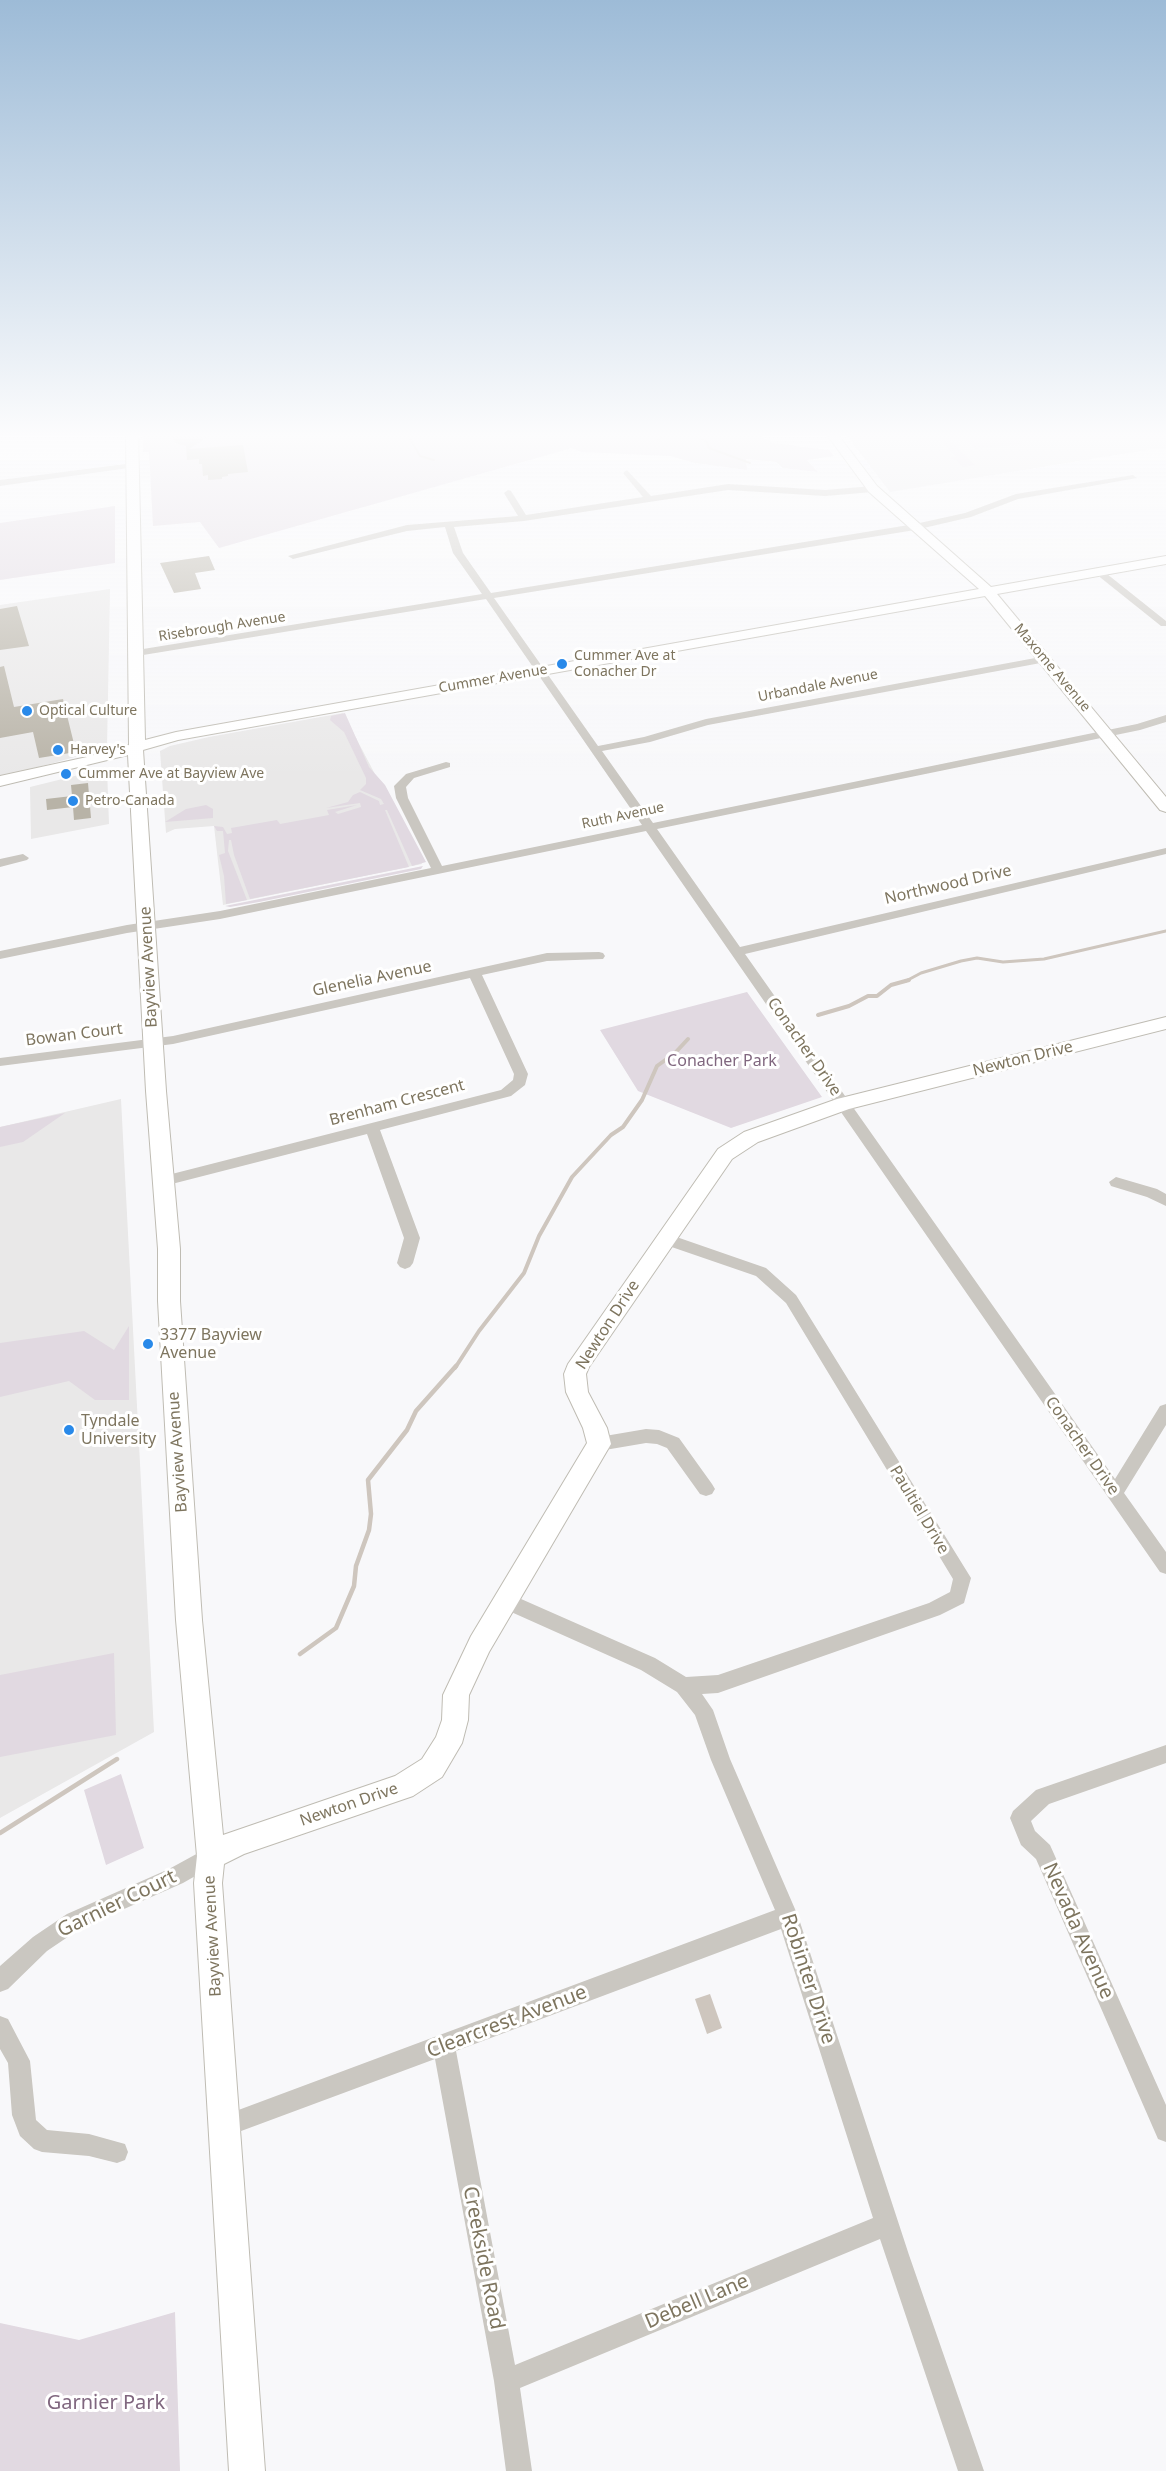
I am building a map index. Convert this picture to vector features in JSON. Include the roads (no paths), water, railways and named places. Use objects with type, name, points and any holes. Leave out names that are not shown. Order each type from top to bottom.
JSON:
[{"type":"street","name":"Bayview Avenue","points":[[135,547],[138,735],[136,747],[146,926],[169,1249],[169,1300],[189,1620],[211,1856],[208,1883],[247,2471]]},
{"type":"street","points":[[293,556],[328,547]]},
{"type":"street","name":"Conacher Drive","points":[[456,547],[1166,1566]]},
{"type":"street","name":"Risebrough Avenue","points":[[137,653],[790,547]]},
{"type":"street","name":"Maxome Avenue","points":[[938,547],[987,592],[1046,659],[1166,807]]},
{"type":"street","name":"Cummer Avenue","points":[[0,781],[90,761],[176,736],[1166,560]]},
{"type":"street","points":[[1099,572],[1164,624]]},
{"type":"street","name":"Urbandale Avenue","points":[[597,749],[646,740],[706,722],[1046,659]]},
{"type":"street","name":"Ruth Avenue","points":[[0,955],[146,926],[220,915],[1140,727],[1166,718]]},
{"type":"street","points":[[438,870],[402,798],[400,786],[410,776],[446,765]]},
{"type":"street","name":"Northwood Drive","points":[[737,951],[1166,851]]},
{"type":"street","points":[[0,863],[23,858]]},
{"type":"street","name":"Glenelia Avenue","points":[[153,1042],[172,1040],[547,957],[598,956]]},
{"type":"street","name":"Brenham Crescent","points":[[164,1181],[506,1093],[520,1082],[521,1074],[475,974]]},
{"type":"street","name":"Newton Drive","points":[[211,1856],[238,1842],[403,1787],[432,1768],[448,1743],[455,1720],[456,1695],[467,1670],[599,1444],[595,1428],[577,1392],[575,1374],[584,1355],[725,1155],[733,1148],[752,1137],[844,1104],[1166,1023]]},
{"type":"street","name":"Bowan Court","points":[[0,1062],[153,1042]]},
{"type":"street","points":[[372,1128],[412,1238],[405,1263]]},
{"type":"street","points":[[1116,1182],[1152,1193],[1166,1201]]},
{"type":"street","name":"Paultiel Drive","points":[[665,1239],[760,1272],[791,1299],[962,1578],[958,1597],[934,1609],[718,1684],[684,1686]]},
{"type":"street","points":[[1115,1493],[1166,1411]]},
{"type":"street","points":[[599,1444],[646,1436],[659,1437],[673,1443],[706,1490]]},
{"type":"street","name":"Robinter Drive","points":[[506,1601],[648,1664],[684,1686],[703,1710],[721,1760],[788,1916],[887,2224],[971,2471]]},
{"type":"street","name":"Nevada Avenue","points":[[1166,1754],[1043,1797],[1020,1818],[1028,1838],[1043,1852],[1166,2131]]},
{"type":"street","name":"Garnier Court","points":[[0,1980],[40,1944],[74,1921],[176,1876],[211,1856]]},
{"type":"street","name":"Clearcrest Avenue","points":[[225,2126],[788,1916]]},
{"type":"street","points":[[0,2027],[19,2061],[23,2115],[28,2128],[42,2141],[89,2145],[117,2151]]},
{"type":"street","name":"Creekside Road","points":[[444,2046],[506,2381],[519,2471]]},
{"type":"street","name":"Debell Lane","points":[[506,2381],[887,2224]]},
{"type":"waterway","points":[[907,981],[921,973],[961,961],[977,958],[1003,962],[1044,959],[1166,931]]},
{"type":"waterway","points":[[818,1015],[849,1006],[868,996],[877,996],[891,985],[907,981]]},
{"type":"waterway","points":[[455,1368],[479,1331],[524,1273],[539,1236],[572,1177],[611,1135],[623,1127],[642,1100],[657,1066],[675,1053],[688,1039]]},
{"type":"waterway","points":[[300,1654],[336,1628],[354,1586],[356,1566],[369,1530],[371,1514],[368,1480],[407,1430],[416,1411],[456,1366]]},
{"type":"waterway","points":[[0,1833],[117,1759]]},
{"type":"place","name":"Cummer Ave at Conacher Dr","points":[[562,664]]},
{"type":"place","name":"Optical Culture","points":[[27,711]]},
{"type":"place","name":"Harvey's","points":[[58,750]]},
{"type":"place","name":"Cummer Ave at Bayview Ave","points":[[66,774]]},
{"type":"place","name":"Petro-Canada","points":[[73,801]]},
{"type":"place","name":"3377 Bayview Avenue","points":[[148,1344]]},
{"type":"place","name":"Tyndale University","points":[[69,1430]]},
{"type":"park label","name":"Conacher Park","points":[[722,1061]]},
{"type":"park label","name":"Garnier Park","points":[[106,2403]]}]
